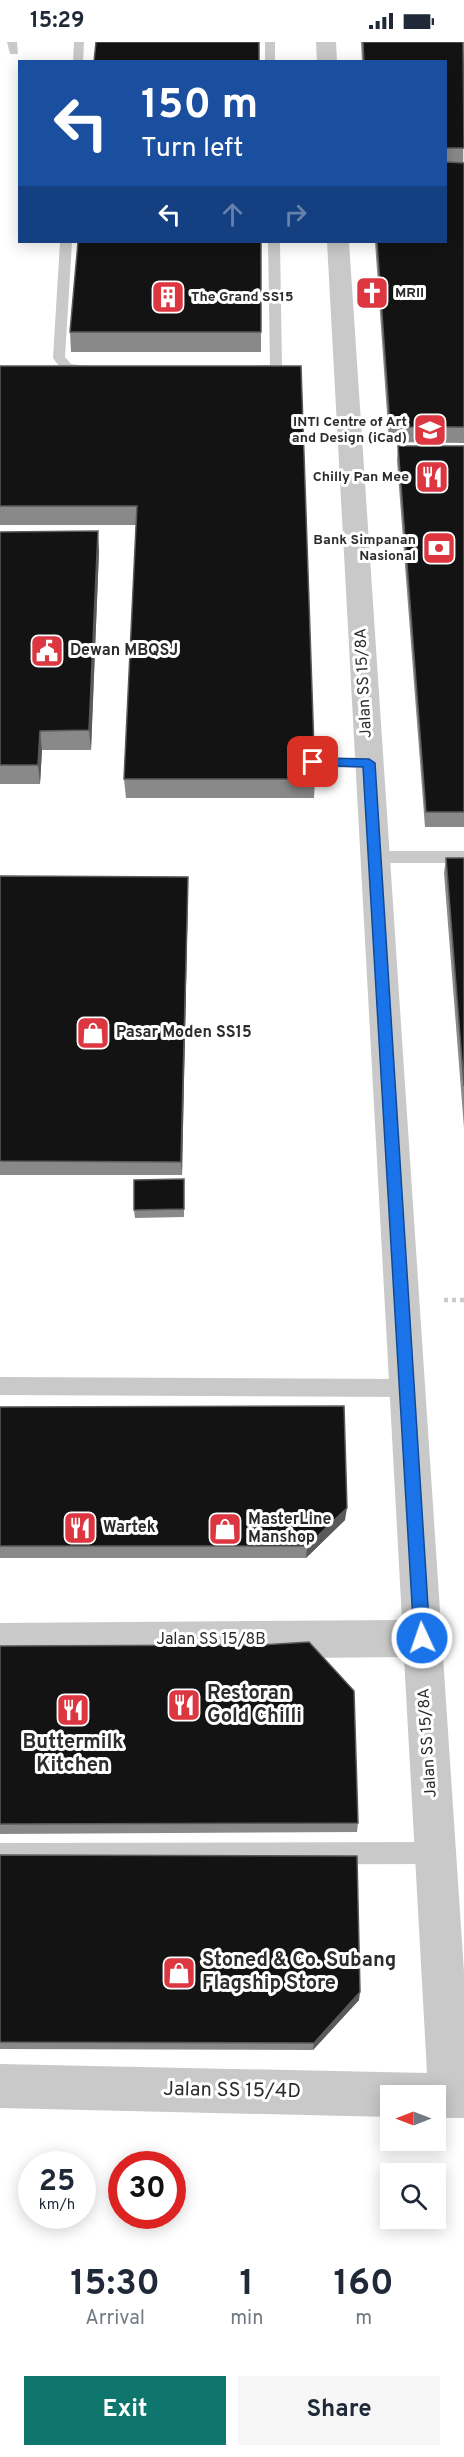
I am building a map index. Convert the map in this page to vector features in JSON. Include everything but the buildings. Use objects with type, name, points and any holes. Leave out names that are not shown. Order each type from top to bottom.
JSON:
[{"type":"street","points":[[326,42],[327,60]]},
{"type":"street","name":"Jalan SS 15/8A","points":[[338,243],[435,1853],[457,2096]]},
{"type":"street","name":"Jalan SS 15/8B","points":[[0,1642],[422,1638]]},
{"type":"street","name":"Jalan SS 15/4D","points":[[0,2086],[457,2096]]},
{"type":"lane","points":[[78,60],[79,42]]},
{"type":"lane","points":[[270,42],[270,60]]},
{"type":"lane","points":[[66,243],[59,358],[67,367],[106,370]]},
{"type":"lane","points":[[242,369],[276,369],[274,243]]},
{"type":"lane","points":[[313,762],[369,763]]},
{"type":"lane","points":[[375,857],[464,857]]},
{"type":"lane","points":[[0,1386],[407,1388]]},
{"type":"lane","points":[[0,1854],[435,1853]]},
{"type":"place","name":"MRII","points":[[372,293]]},
{"type":"place","name":"The Grand SS15","points":[[168,297]]},
{"type":"place","name":"INTI Centre of Art and Design (iCad)","points":[[430,430]]},
{"type":"place","name":"Chilly Pan Mee","points":[[432,477]]},
{"type":"place","name":"Bank Simpanan Nasional","points":[[439,548]]},
{"type":"place","name":"Dewan MBQSJ","points":[[47,651]]},
{"type":"place","name":"Pasar Moden SS15","points":[[93,1033]]},
{"type":"place","name":"Wartek","points":[[80,1528]]},
{"type":"place","name":"MasterLine Manshop","points":[[225,1529]]},
{"type":"place","name":"Restoran Gold Chilli","points":[[184,1705]]},
{"type":"place","name":"Buttermilk Kitchen","points":[[73,1710]]},
{"type":"place","name":"Stoned & Co. Subang Flagship Store","points":[[179,1973]]},
{"type":"route","points":[[313,762],[369,763],[422,1638]]}]
